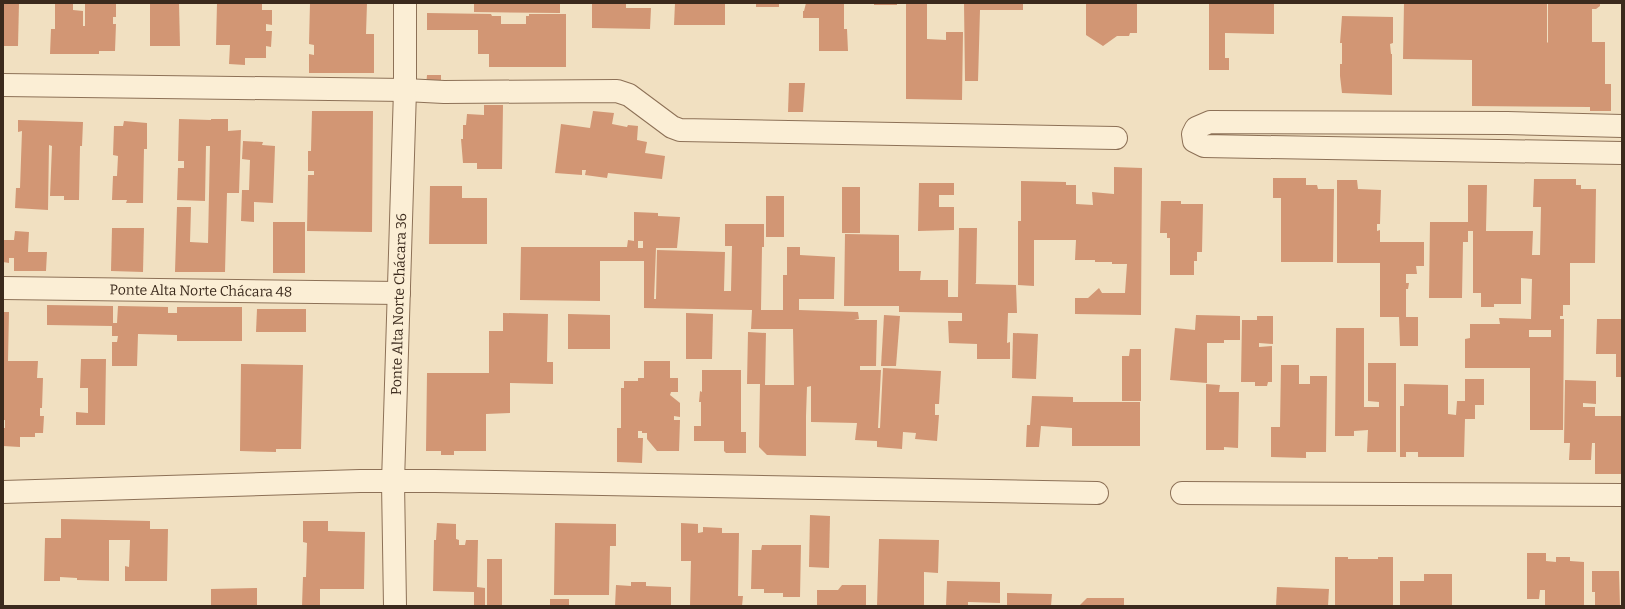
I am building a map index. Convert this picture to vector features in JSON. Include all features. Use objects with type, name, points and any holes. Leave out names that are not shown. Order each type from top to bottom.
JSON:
[{"type":"street","name":"Ponte Alta Norte Chácara 36","points":[[395,606],[393,482],[405,90],[405,3]]},
{"type":"street","points":[[3,85],[405,90],[444,92],[617,91],[629,95],[672,127],[680,130],[1116,138]]},
{"type":"street","points":[[1622,126],[1554,124],[1210,122],[1196,128],[1193,134],[1194,141],[1204,146],[1622,153]]},
{"type":"street","points":[[1553,152],[1554,124]]},
{"type":"street","name":"Ponte Alta Norte Chácara 48","points":[[3,288],[399,293]]},
{"type":"street","points":[[3,492],[360,481],[435,481],[1097,494]]},
{"type":"street","points":[[1182,493],[1622,495]]},
{"type":"building","points":[[3,3],[19,3],[18,46],[3,46]]},
{"type":"building","points":[[55,3],[73,3],[73,10],[83,11],[83,26],[85,26],[85,3],[116,3],[116,17],[113,17],[113,24],[116,24],[115,51],[99,51],[99,54],[50,54],[51,29],[55,29]]},
{"type":"building","points":[[150,3],[179,3],[180,46],[150,46]]},
{"type":"building","points":[[217,3],[262,3],[262,10],[272,10],[272,25],[266,24],[266,31],[272,31],[271,47],[266,46],[266,58],[245,58],[245,65],[229,64],[230,45],[216,45]]},
{"type":"building","points":[[310,3],[367,3],[366,34],[374,34],[374,73],[309,73],[309,54],[314,55],[314,45],[309,44]]},
{"type":"building","points":[[474,3],[560,3],[560,13],[474,12]]},
{"type":"building","points":[[592,3],[626,3],[626,8],[651,8],[650,29],[592,28]]},
{"type":"building","points":[[675,3],[725,3],[725,25],[674,25]]},
{"type":"building","points":[[756,3],[779,3],[779,7],[756,7]]},
{"type":"building","points":[[806,3],[844,3],[844,29],[847,29],[848,51],[819,51],[819,18],[803,18],[803,11]]},
{"type":"building","points":[[874,3],[897,3],[897,5],[874,5]]},
{"type":"building","points":[[906,3],[927,3],[927,39],[946,40],[946,32],[963,32],[962,100],[906,99]]},
{"type":"building","points":[[964,3],[1023,3],[1023,10],[980,10],[978,81],[965,81]]},
{"type":"building","points":[[1086,3],[1137,3],[1137,33],[1130,33],[1129,36],[1117,36],[1103,46],[1086,35]]},
{"type":"building","points":[[1209,3],[1274,3],[1274,34],[1225,33],[1225,58],[1229,58],[1229,70],[1209,70]]},
{"type":"building","points":[[1404,3],[1547,3],[1548,43],[1548,3],[1600,3],[1600,6],[1596,9],[1592,9],[1592,42],[1605,42],[1605,84],[1611,84],[1611,111],[1590,111],[1590,107],[1472,106],[1472,60],[1403,59]]},
{"type":"building","points":[[427,13],[491,14],[492,16],[501,16],[501,24],[526,24],[526,16],[529,16],[529,14],[566,14],[566,67],[489,67],[489,54],[478,54],[478,30],[427,30]]},
{"type":"building","points":[[1342,16],[1393,17],[1393,43],[1390,44],[1392,54],[1392,95],[1342,93],[1340,64],[1342,64],[1342,43],[1340,43]]},
{"type":"building","points":[[427,75],[441,75],[441,86],[426,86]]},
{"type":"building","points":[[789,83],[805,83],[803,112],[788,112]]},
{"type":"building","points":[[484,105],[503,105],[502,169],[477,169],[477,163],[463,163],[461,139],[463,139],[463,125],[466,125],[467,114],[484,115]]},
{"type":"building","points":[[312,111],[373,111],[372,232],[307,231],[308,175],[314,175],[314,171],[308,171],[308,151],[311,151]]},
{"type":"building","points":[[593,111],[614,113],[612,124],[627,127],[628,125],[638,126],[637,140],[647,142],[645,153],[665,156],[662,179],[608,173],[607,178],[585,175],[586,170],[582,170],[582,175],[555,173],[561,124],[590,128]]},
{"type":"building","points":[[179,119],[228,119],[228,131],[241,130],[239,193],[227,193],[225,272],[175,272],[177,207],[191,207],[190,242],[208,243],[210,146],[206,146],[205,201],[177,200],[178,168],[184,168],[184,161],[178,161]]},
{"type":"building","points":[[18,120],[83,122],[82,146],[80,146],[79,200],[64,200],[64,196],[50,196],[52,146],[49,145],[48,210],[15,208],[16,188],[20,188],[22,131],[18,132]]},
{"type":"building","points":[[124,121],[147,123],[147,149],[144,149],[143,203],[126,203],[127,200],[112,200],[113,176],[117,176],[118,156],[113,155],[114,126],[123,126]]},
{"type":"building","points":[[243,141],[263,142],[262,145],[275,146],[273,203],[254,202],[254,222],[241,221],[242,190],[249,190],[250,160],[242,159]]},
{"type":"building","points":[[1114,167],[1142,168],[1141,315],[1075,314],[1075,298],[1088,298],[1099,288],[1102,293],[1125,293],[1127,264],[1095,262],[1095,260],[1075,260],[1076,240],[1034,240],[1034,286],[1018,285],[1018,221],[1021,221],[1021,181],[1066,182],[1066,185],[1076,185],[1076,204],[1093,205],[1092,192],[1114,194]]},
{"type":"building","points":[[1273,178],[1306,178],[1306,185],[1317,185],[1318,189],[1334,189],[1333,262],[1281,262],[1281,198],[1273,198]]},
{"type":"building","points":[[1534,179],[1576,179],[1576,185],[1581,185],[1581,189],[1596,189],[1595,263],[1570,263],[1570,305],[1563,305],[1563,316],[1560,316],[1560,319],[1564,319],[1563,430],[1530,430],[1530,368],[1465,368],[1465,339],[1470,338],[1470,324],[1500,324],[1499,318],[1531,319],[1532,279],[1521,278],[1521,304],[1494,304],[1494,307],[1481,307],[1481,293],[1473,293],[1473,231],[1468,231],[1468,242],[1463,242],[1462,298],[1429,298],[1430,222],[1468,222],[1468,185],[1487,185],[1486,231],[1533,231],[1532,255],[1540,255],[1541,207],[1533,207]],"holes":[[[1529,330],[1551,330],[1551,337],[1529,337]]]},
{"type":"building","points":[[1337,180],[1357,180],[1358,189],[1381,190],[1380,224],[1377,224],[1377,231],[1380,230],[1380,242],[1424,242],[1424,266],[1416,266],[1417,274],[1406,274],[1406,283],[1409,283],[1408,289],[1406,289],[1406,317],[1418,317],[1418,346],[1400,346],[1399,317],[1380,317],[1380,263],[1337,263]]},
{"type":"building","points":[[919,183],[954,183],[954,195],[939,195],[939,207],[954,207],[954,230],[918,231]]},
{"type":"building","points":[[430,186],[462,186],[462,198],[487,198],[487,244],[429,244]]},
{"type":"building","points":[[842,187],[860,187],[860,233],[842,233]]},
{"type":"building","points":[[766,196],[784,196],[784,237],[766,237]]},
{"type":"building","points":[[1161,201],[1181,201],[1181,204],[1203,204],[1202,252],[1197,252],[1197,261],[1194,261],[1194,275],[1170,275],[1170,238],[1167,238],[1167,233],[1160,233]]},
{"type":"building","points":[[634,212],[658,213],[658,216],[680,217],[677,248],[656,248],[654,299],[656,299],[657,250],[725,252],[724,291],[731,291],[732,246],[725,246],[725,224],[764,224],[761,310],[783,310],[783,275],[787,275],[787,247],[800,247],[800,255],[835,257],[834,299],[799,299],[799,310],[858,312],[859,319],[854,320],[877,320],[876,366],[860,366],[860,370],[881,370],[878,428],[880,428],[883,368],[941,371],[939,404],[935,404],[935,415],[939,415],[937,441],[915,439],[916,433],[903,432],[902,449],[877,447],[877,441],[855,440],[857,423],[811,422],[811,386],[807,387],[806,456],[767,455],[759,447],[760,384],[747,384],[748,332],[766,333],[765,385],[794,385],[793,329],[751,329],[752,310],[644,308],[644,261],[600,261],[600,301],[520,300],[521,247],[627,247],[628,240],[634,241]],"holes":[[[638,241],[643,241],[643,248],[638,248]]]},
{"type":"building","points":[[273,222],[305,222],[305,273],[273,273]]},
{"type":"building","points":[[112,228],[144,228],[143,272],[111,271]]},
{"type":"building","points":[[959,228],[977,228],[975,284],[1016,285],[1017,313],[1008,313],[1007,343],[1010,342],[1010,359],[977,359],[977,344],[949,343],[948,321],[962,321],[962,313],[899,312],[899,306],[844,306],[845,234],[899,235],[899,271],[921,271],[920,280],[948,280],[948,297],[958,297]]},
{"type":"building","points":[[15,231],[29,232],[28,252],[47,252],[46,271],[14,271],[14,258],[9,258],[9,263],[3,262],[3,240],[14,240]]},
{"type":"building","points":[[47,305],[113,306],[113,323],[117,323],[118,306],[168,307],[168,313],[177,313],[177,307],[242,307],[242,341],[177,341],[177,335],[138,334],[137,366],[112,366],[112,342],[117,342],[118,336],[112,336],[112,326],[47,325]]},
{"type":"building","points":[[257,309],[306,309],[306,332],[256,332]]},
{"type":"building","points":[[3,312],[9,312],[8,361],[38,361],[37,378],[43,378],[42,408],[40,408],[40,416],[44,416],[43,433],[35,433],[35,437],[20,437],[20,447],[3,446],[3,428],[5,428],[5,420],[3,420]]},
{"type":"building","points":[[503,313],[548,314],[547,362],[553,362],[553,384],[510,383],[510,413],[486,414],[486,451],[454,451],[454,455],[441,455],[441,451],[426,451],[427,373],[489,373],[489,331],[503,331]]},
{"type":"building","points":[[686,313],[713,314],[712,359],[686,359]]},
{"type":"building","points":[[568,314],[610,315],[610,349],[568,349]]},
{"type":"building","points":[[884,315],[900,316],[896,366],[881,366]]},
{"type":"building","points":[[1196,315],[1240,316],[1240,340],[1224,340],[1224,343],[1207,343],[1207,383],[1170,380],[1175,328],[1195,330]]},
{"type":"building","points":[[1257,316],[1273,316],[1273,344],[1259,343],[1259,347],[1272,346],[1272,382],[1268,382],[1267,386],[1255,386],[1255,382],[1241,382],[1242,320],[1257,320]]},
{"type":"building","points":[[1597,319],[1622,319],[1622,377],[1616,377],[1616,354],[1596,354]]},
{"type":"building","points":[[1336,328],[1364,328],[1364,407],[1379,407],[1379,402],[1368,401],[1368,363],[1396,363],[1396,452],[1367,452],[1368,430],[1354,431],[1354,436],[1335,436]]},
{"type":"building","points":[[1013,333],[1038,334],[1036,379],[1012,378]]},
{"type":"building","points":[[1130,349],[1141,349],[1141,401],[1122,401],[1122,356],[1129,356]]},
{"type":"building","points":[[81,359],[106,359],[105,425],[76,425],[76,412],[88,413],[88,388],[80,388]]},
{"type":"building","points":[[644,361],[670,361],[670,378],[678,378],[678,392],[671,392],[670,395],[680,403],[680,417],[674,416],[674,420],[680,420],[679,451],[657,451],[647,439],[647,433],[638,431],[638,438],[643,438],[642,463],[617,462],[617,428],[621,428],[621,388],[624,388],[624,381],[638,381],[638,378],[644,378]]},
{"type":"building","points":[[241,364],[303,365],[301,449],[276,449],[276,452],[240,451]]},
{"type":"building","points":[[1281,365],[1299,365],[1299,384],[1310,384],[1310,376],[1327,376],[1326,452],[1306,452],[1306,458],[1271,457],[1271,427],[1280,427]]},
{"type":"building","points":[[702,370],[741,370],[741,432],[746,432],[746,453],[726,453],[724,451],[724,441],[694,441],[694,426],[701,426],[701,402],[699,402],[700,391],[702,392]]},
{"type":"building","points":[[1465,379],[1484,379],[1484,405],[1475,405],[1475,419],[1465,419],[1464,457],[1418,457],[1418,452],[1406,452],[1406,457],[1400,457],[1400,406],[1404,406],[1404,384],[1448,385],[1448,414],[1456,415],[1457,401],[1465,401]]},
{"type":"building","points":[[1565,380],[1596,381],[1596,404],[1583,403],[1583,407],[1595,407],[1595,416],[1622,416],[1622,474],[1595,474],[1595,443],[1592,443],[1591,460],[1569,460],[1570,443],[1564,443]]},
{"type":"building","points":[[1206,384],[1220,385],[1219,392],[1239,392],[1238,448],[1224,447],[1224,450],[1206,450]]},
{"type":"building","points":[[1032,396],[1073,397],[1073,402],[1140,402],[1140,446],[1072,446],[1072,428],[1041,426],[1039,447],[1026,447],[1027,425],[1030,425]]},
{"type":"building","points":[[810,515],[830,516],[829,568],[809,567]]},
{"type":"building","points":[[61,519],[150,521],[150,529],[168,529],[167,581],[125,581],[125,566],[129,567],[130,540],[109,540],[109,581],[77,580],[77,578],[60,577],[60,581],[44,581],[45,538],[61,538]]},
{"type":"building","points":[[303,521],[328,521],[328,531],[365,532],[364,589],[320,589],[320,606],[302,606],[303,577],[306,577],[307,543],[303,542]]},
{"type":"building","points":[[437,523],[456,524],[456,539],[459,540],[459,545],[465,545],[466,540],[478,540],[477,587],[485,588],[485,606],[474,606],[474,592],[433,591],[434,540],[436,540]]},
{"type":"building","points":[[555,523],[616,524],[616,546],[610,546],[609,595],[554,595]]},
{"type":"building","points":[[681,523],[698,524],[698,533],[703,532],[703,527],[722,528],[722,533],[739,533],[738,596],[743,596],[742,606],[690,606],[691,561],[681,561]]},
{"type":"building","points":[[879,539],[939,540],[938,573],[924,572],[924,606],[877,606]]},
{"type":"building","points":[[762,545],[801,545],[800,597],[783,597],[783,593],[764,593],[764,589],[751,589],[752,550],[761,550]]},
{"type":"building","points":[[1527,553],[1546,553],[1546,561],[1556,562],[1556,557],[1570,557],[1570,561],[1584,562],[1584,606],[1545,606],[1545,590],[1540,590],[1539,599],[1527,599]]},
{"type":"building","points":[[1335,557],[1348,557],[1348,559],[1378,559],[1378,557],[1393,557],[1393,606],[1335,606]]},
{"type":"building","points":[[487,559],[502,559],[502,606],[487,606]]},
{"type":"building","points":[[1592,571],[1619,571],[1620,606],[1595,606],[1595,592],[1592,592]]},
{"type":"building","points":[[1424,574],[1452,574],[1452,606],[1400,606],[1400,581],[1424,581]]},
{"type":"building","points":[[947,581],[1000,582],[1000,603],[968,602],[968,606],[946,606]]},
{"type":"building","points":[[631,582],[646,582],[646,586],[671,587],[671,606],[615,606],[616,585],[631,586]]},
{"type":"building","points":[[842,585],[866,585],[866,606],[817,606],[817,590],[838,590]]},
{"type":"building","points":[[1277,587],[1329,589],[1328,606],[1276,606]]},
{"type":"building","points":[[257,588],[257,606],[211,606],[211,589]]},
{"type":"building","points":[[1007,593],[1052,594],[1051,606],[1007,606]]},
{"type":"building","points":[[1087,598],[1124,598],[1124,606],[1079,606]]},
{"type":"building","points":[[550,599],[569,599],[569,606],[550,606]]}]
